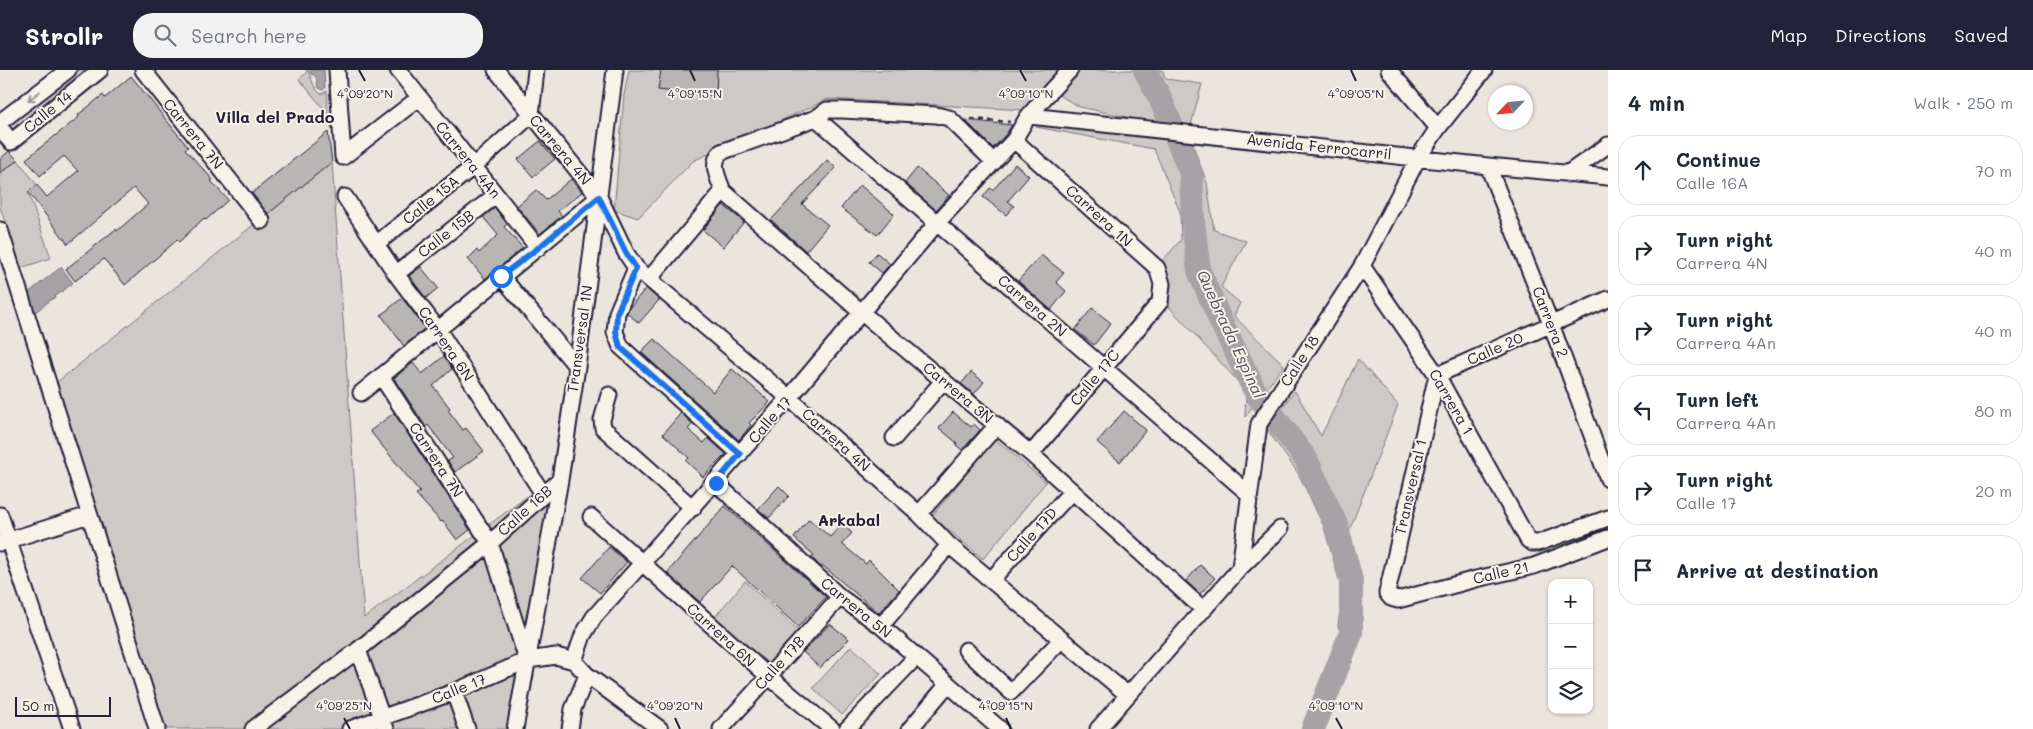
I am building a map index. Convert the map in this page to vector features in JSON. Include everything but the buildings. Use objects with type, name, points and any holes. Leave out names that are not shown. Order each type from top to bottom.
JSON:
[{"type":"street","name":"Calle 14","points":[[0,122],[68,70]]},
{"type":"street","name":"Calle 14","points":[[0,127],[6,147],[100,70]]},
{"type":"street","name":"Carrera 7N","points":[[143,70],[262,220]]},
{"type":"street","points":[[337,70],[343,157],[419,98]]},
{"type":"street","name":"Carrera 4An","points":[[398,70],[538,248]]},
{"type":"street","name":"Carrera 4N","points":[[496,70],[530,115],[599,197],[626,253],[636,268],[790,398],[919,514],[949,545],[992,579],[1128,695]]},
{"type":"street","points":[[530,115],[536,70]]},
{"type":"street","points":[[362,393],[439,331],[501,276],[599,197],[615,70]]},
{"type":"street","name":"Calle 17","points":[[350,729],[384,723],[528,660],[556,656],[574,661],[583,635],[594,617],[716,483],[790,398],[936,224],[1014,140],[1045,97],[1070,70]]},
{"type":"street","points":[[1389,70],[1438,128]]},
{"type":"street","name":"Calle 18","points":[[1240,568],[1259,424],[1362,266],[1418,158],[1438,128],[1484,70]]},
{"type":"street","points":[[816,118],[827,110],[936,115],[949,118],[994,162]]},
{"type":"street","name":"Calle 15A","points":[[376,244],[473,167],[530,115]]},
{"type":"street","name":"Carrera 3N","points":[[816,118],[722,152],[717,156],[715,163],[716,174],[723,191],[861,312],[1031,454],[1204,610]]},
{"type":"street","name":"Carrera 2N","points":[[816,118],[1249,494]]},
{"type":"street","name":"Avenida Ferrocarril","points":[[1027,120],[1144,128],[1488,166],[1608,177]]},
{"type":"street","name":"Carrera 1N","points":[[1014,140],[1157,268],[1162,284],[1160,302]]},
{"type":"street","points":[[1567,174],[1608,145]]},
{"type":"street","name":"Carrera 2","points":[[1488,166],[1551,324],[1608,480]]},
{"type":"street","points":[[650,278],[723,191]]},
{"type":"street","name":"Calle 15B","points":[[396,274],[496,195]]},
{"type":"street","name":"Carrera 6N","points":[[345,197],[396,274],[439,331],[544,494]]},
{"type":"street","name":"Transversal 1N","points":[[528,660],[560,480],[599,197]]},
{"type":"street","points":[[0,230],[157,729]]},
{"type":"street","name":"Carrera 1","points":[[1362,266],[1437,375],[1528,540],[1538,543],[1608,518]]},
{"type":"street","points":[[636,268],[617,313],[616,332],[620,347],[740,454]]},
{"type":"street","points":[[501,276],[577,367]]},
{"type":"street","name":"Calle 20","points":[[1437,375],[1608,299]]},
{"type":"street","name":"Calle 17C","points":[[1031,454],[1160,302]]},
{"type":"street","name":"Transversal 1","points":[[1391,598],[1387,593],[1437,375]]},
{"type":"street","name":"Carrera 7N","points":[[381,376],[490,543],[528,660]]},
{"type":"street","points":[[894,438],[944,381]]},
{"type":"street","points":[[609,395],[602,420],[602,428],[693,508]]},
{"type":"street","points":[[919,514],[997,425]]},
{"type":"street","name":"Calle 16B","points":[[253,729],[358,650],[490,543],[560,480]]},
{"type":"street","name":"Carrera 5N","points":[[716,483],[840,597],[880,626],[1000,729]]},
{"type":"street","name":"Calle 17D","points":[[992,579],[1072,491]]},
{"type":"street","points":[[0,515],[4,542],[72,729]]},
{"type":"street","points":[[4,542],[89,515]]},
{"type":"street","name":"Carrera 6N","points":[[591,517],[642,565],[768,676],[832,729]]},
{"type":"street","points":[[1098,729],[1240,568],[1280,529]]},
{"type":"street","name":"Calle 21","points":[[1391,598],[1398,600],[1476,578],[1526,568],[1608,538]]},
{"type":"street","points":[[880,626],[949,545]]},
{"type":"street","name":"Calle 17B","points":[[721,729],[840,597]]},
{"type":"street","points":[[966,650],[1011,692],[1062,639]]},
{"type":"street","points":[[358,650],[384,723]]},
{"type":"street","points":[[847,729],[915,658]]},
{"type":"street","points":[[515,729],[528,660]]},
{"type":"street","points":[[574,661],[587,675],[660,729]]},
{"type":"street","points":[[570,729],[573,709],[587,675]]},
{"type":"street","points":[[910,729],[948,684]]},
{"type":"street","points":[[454,692],[467,729]]},
{"type":"path","points":[[949,118],[1027,120]]},
{"type":"shaded area","points":[[78,70],[90,70],[11,134],[5,127]]},
{"type":"shaded area","points":[[306,70],[308,70],[316,89],[321,94],[327,91],[328,114],[299,79],[307,72]]},
{"type":"shaded area","points":[[310,70],[324,70],[325,88],[323,90],[318,88],[316,76],[311,74]]},
{"type":"shaded area","points":[[629,70],[1062,70],[1025,110],[828,99],[693,161],[638,218],[614,210],[624,95]]},
{"type":"shaded area","points":[[1080,70],[1162,70],[1166,79],[1202,84],[1191,125],[1164,125],[1080,107],[1055,93]]},
{"type":"shaded area","points":[[1042,122],[1192,142],[1207,183],[1214,230],[1246,241],[1221,287],[1240,303],[1234,316],[1284,365],[1245,417],[1246,390],[1170,308],[1162,261],[1181,240],[1180,212],[1154,149],[1036,127]]},
{"type":"shaded area","points":[[18,160],[37,185],[28,192],[51,258],[21,268],[0,207],[0,173]]},
{"type":"shaded area","points":[[332,162],[364,618],[569,465],[515,729],[155,729],[46,391]]},
{"type":"shaded area","points":[[61,267],[73,283],[34,313],[28,293]]},
{"type":"shaded area","points":[[1358,359],[1398,405],[1346,539],[1362,611],[1352,663],[1338,626],[1342,591],[1324,527],[1298,473],[1266,428],[1295,391],[1321,436]]},
{"type":"shaded area","points":[[995,439],[1046,482],[983,559],[932,516]]},
{"type":"shaded area","points":[[745,581],[799,632],[769,667],[714,618]]},
{"type":"shaded area","points":[[851,646],[881,674],[842,715],[813,688]]},
{"type":"waterway","name":"Quebrada Espinal","points":[[1145,70],[1160,98],[1191,173],[1193,221],[1199,271],[1222,324],[1256,393],[1306,459],[1337,527],[1351,580],[1351,633],[1313,729]]},
{"type":"district","name":"Villa del Prado","points":[[275,117]]},
{"type":"district","name":"Arkabal","points":[[849,520]]},
{"type":"route","points":[[501,276],[599,197],[626,253],[636,268],[617,313],[616,332],[620,347],[740,454],[716,483]]}]
